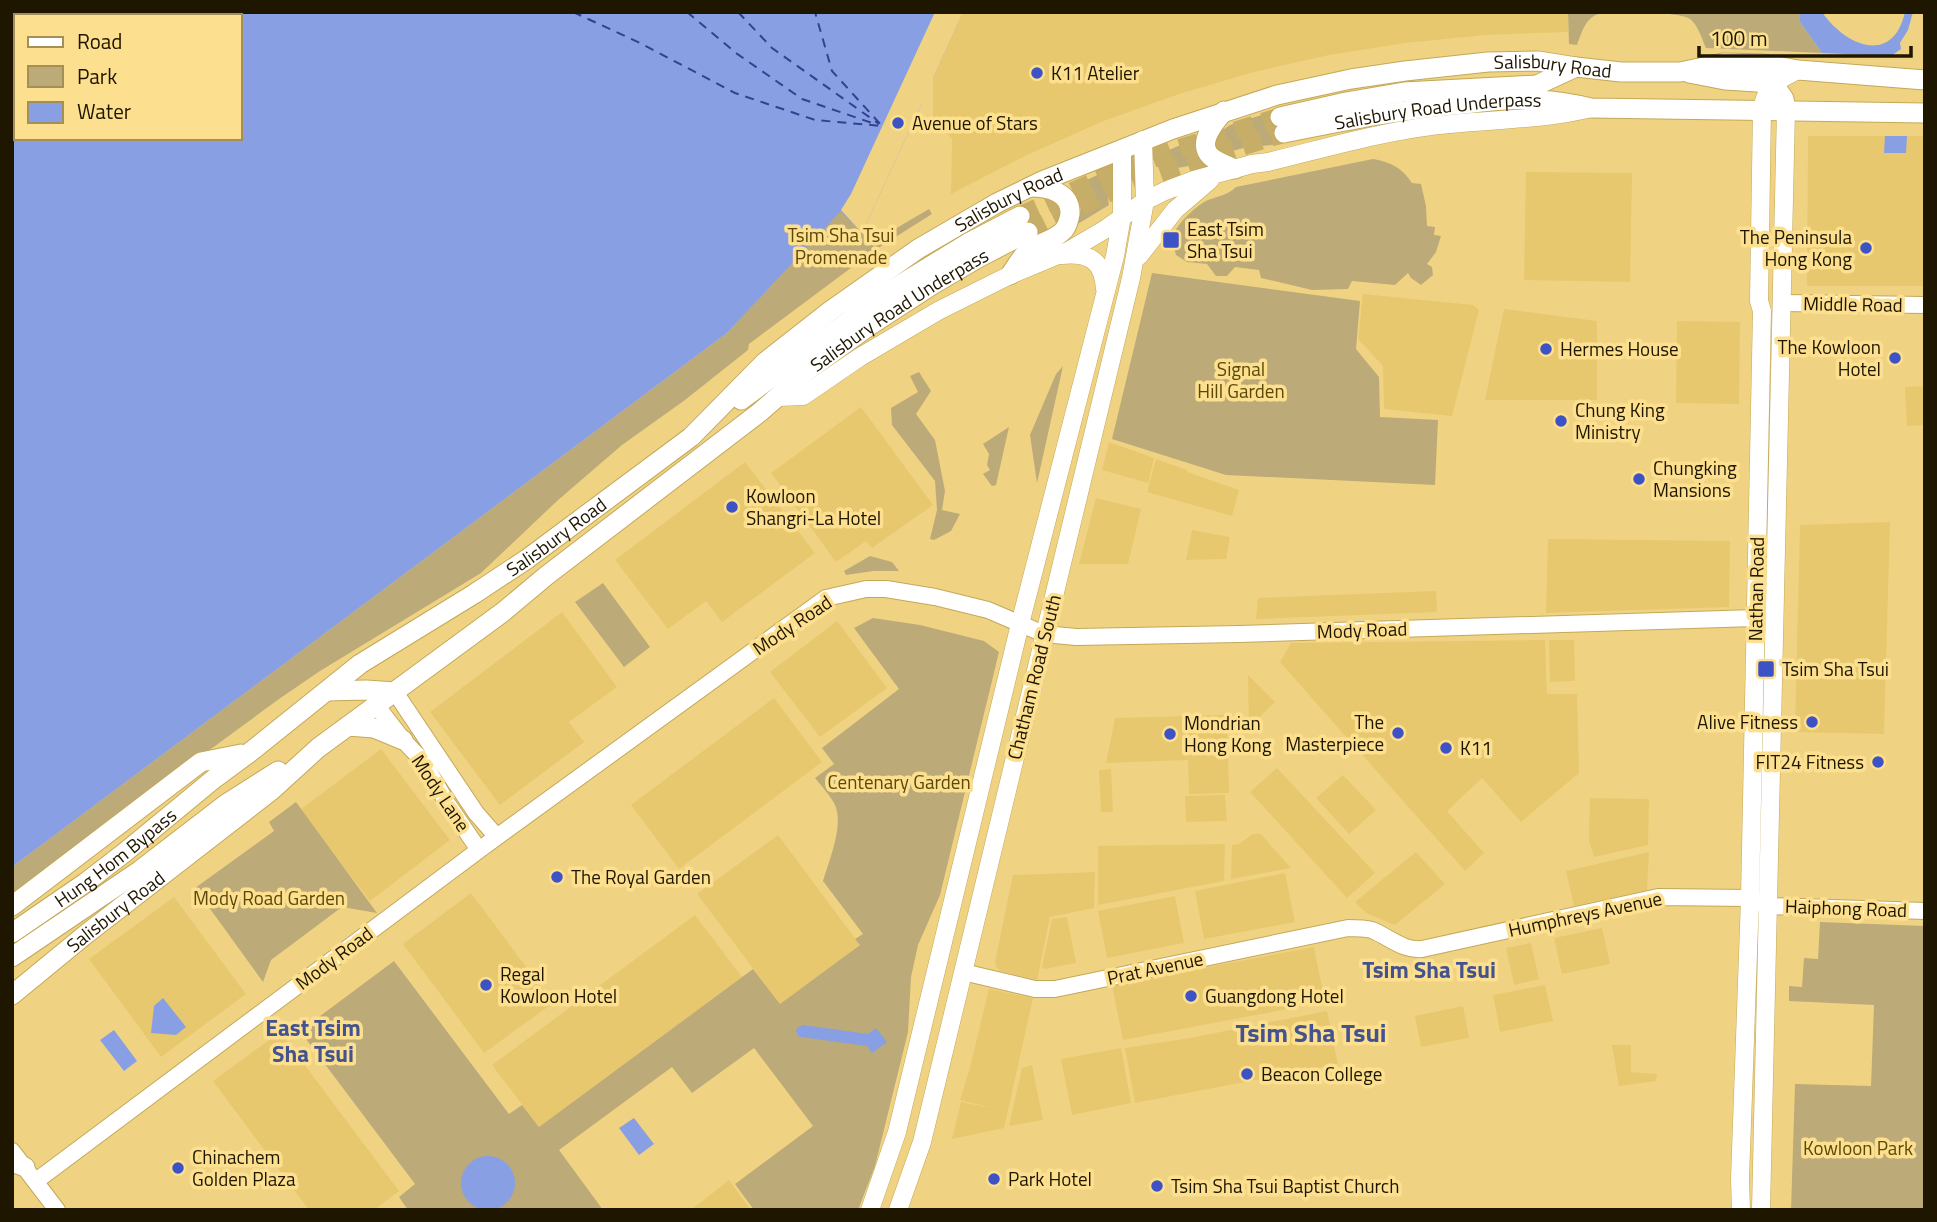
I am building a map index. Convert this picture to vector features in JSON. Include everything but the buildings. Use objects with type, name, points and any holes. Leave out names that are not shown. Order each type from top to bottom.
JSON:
[{"type":"main road","name":"Salisbury Road","points":[[215,778],[360,664],[527,559],[698,431],[765,362],[830,310],[918,249],[986,209],[1030,187],[1122,149],[1224,111],[1306,88],[1405,71],[1505,61],[1538,61],[1621,72],[1679,72],[1723,63],[1764,64],[1798,70],[1925,80]]},
{"type":"main road","name":"Salisbury Road Underpass","points":[[1576,67],[1537,85],[1404,92],[1346,102],[1282,125],[1493,101],[1536,99],[1591,108]]},
{"type":"main road","points":[[1679,72],[1725,80],[1773,83],[1798,70]]},
{"type":"main road","points":[[1773,83],[1784,99],[1786,110]]},
{"type":"main road","name":"Nathan Road","points":[[1741,1210],[1762,311],[1759,301],[1762,109],[1767,91],[1773,83]]},
{"type":"main road","name":"Salisbury Road","points":[[12,995],[272,790],[318,748],[503,612],[778,397],[803,396],[938,310],[1084,242],[1145,201],[1194,180],[1235,169],[1402,130],[1474,121],[1561,115],[1591,108],[1925,113]]},
{"type":"main road","name":"Nathan Road","points":[[1760,1210],[1786,110]]},
{"type":"main road","points":[[1224,111],[1210,131],[1206,146],[1212,158],[1235,169]]},
{"type":"main road","name":"Chatham Road South","points":[[898,1210],[922,1142],[1135,262],[1145,201],[1143,141]]},
{"type":"main road","name":"Chatham Road South","points":[[870,1210],[897,1132],[1020,624],[1118,245],[1122,216],[1122,149]]},
{"type":"main road","points":[[1135,262],[1150,239],[1175,210],[1215,175]]},
{"type":"main road","points":[[1010,275],[1029,250],[1049,241],[1064,230],[1069,220],[1070,206],[1065,197],[1043,187],[1030,187]]},
{"type":"main road","name":"Salisbury Road Underpass","points":[[698,431],[888,292],[968,243],[1024,224],[869,326],[813,367],[778,397]]},
{"type":"main road","points":[[1057,255],[1083,255],[1092,258],[1100,267],[1105,296]]},
{"type":"main road","points":[[327,691],[395,692]]},
{"type":"main road","points":[[348,726],[374,728],[403,740]]},
{"type":"main road","name":"Salisbury Road","points":[[226,804],[318,748]]},
{"type":"main road","name":"Salisbury Road","points":[[12,906],[201,762],[249,753]]},
{"type":"main road","name":"Hung Hom Bypass","points":[[12,933],[85,883],[215,778]]},
{"type":"main road","name":"Hung Hom Bypass","points":[[12,957],[139,871],[226,804]]},
{"type":"main road","points":[[880,1182],[914,1164]]},
{"type":"street","name":"Middle Road","points":[[1781,303],[1925,305]]},
{"type":"street","name":"Mody Road","points":[[24,1170],[497,837],[826,598],[866,589],[886,589],[976,606],[1044,634],[1085,638],[1755,618]]},
{"type":"street","name":"Mody Lane","points":[[395,692],[471,806],[497,837]]},
{"type":"street","name":"Mody Lane","points":[[376,705],[423,761],[447,803],[479,849]]},
{"type":"street","name":"Humphreys Avenue","points":[[1348,928],[1374,931],[1413,950],[1658,897],[1750,898],[1768,906]]},
{"type":"street","name":"Haiphong Road","points":[[1768,906],[1925,911]]},
{"type":"street","name":"Prat Avenue","points":[[963,972],[1035,989],[1048,989],[1348,928]]},
{"type":"street","points":[[12,1151],[57,1210]]},
{"type":"shaded area","points":[[963,12],[1568,12],[1568,32],[1485,35],[1405,43],[1329,55],[1254,72],[1179,94],[1101,122],[1025,156],[951,194],[952,139],[933,119],[933,78]]},
{"type":"shaded area","name":"The Peninsula Hong Kong","points":[[1808,136],[1925,136],[1925,286],[1807,286]]},
{"type":"shaded area","points":[[1526,172],[1632,173],[1630,282],[1524,280]]},
{"type":"shaded area","points":[[1363,294],[1473,305],[1479,310],[1452,416],[1384,409],[1383,366],[1358,339]]},
{"type":"shaded area","name":"Hermes House","points":[[1504,309],[1597,321],[1597,400],[1485,400]]},
{"type":"shaded area","points":[[1677,321],[1740,322],[1739,404],[1676,403]]},
{"type":"shaded area","points":[[1925,386],[1925,425],[1907,426],[1905,387]]},
{"type":"shaded area","points":[[861,407],[933,505],[872,548],[866,541],[836,562],[771,473]]},
{"type":"shaded area","points":[[1109,442],[1154,458],[1148,483],[1102,470]]},
{"type":"shaded area","points":[[1156,459],[1239,490],[1232,516],[1147,492]]},
{"type":"shaded area","name":"Kowloon Shangri-La Hotel","points":[[745,462],[815,553],[722,622],[706,601],[668,629],[615,560]]},
{"type":"shaded area","points":[[1096,498],[1141,509],[1128,564],[1079,564]]},
{"type":"shaded area","points":[[1890,522],[1884,734],[1795,732],[1800,525]]},
{"type":"shaded area","points":[[1192,530],[1230,537],[1226,559],[1186,560]]},
{"type":"shaded area","points":[[1548,539],[1730,541],[1729,607],[1546,613]]},
{"type":"shaded area","points":[[1436,591],[1437,612],[1256,619],[1258,598]]},
{"type":"shaded area","points":[[562,612],[617,687],[569,722],[584,742],[500,805],[430,712]]},
{"type":"shaded area","points":[[837,621],[887,688],[820,737],[770,672]]},
{"type":"shaded area","name":"K11","points":[[1545,640],[1547,694],[1577,694],[1579,773],[1521,822],[1482,778],[1447,811],[1484,853],[1465,871],[1280,662],[1291,643]]},
{"type":"shaded area","points":[[1549,640],[1574,640],[1575,681],[1550,682]]},
{"type":"shaded area","points":[[1248,675],[1275,702],[1249,727]]},
{"type":"shaded area","points":[[774,698],[822,762],[679,869],[631,805]]},
{"type":"shaded area","name":"Mondrian Hong Kong","points":[[1227,715],[1229,793],[1189,794],[1188,760],[1106,763],[1115,718]]},
{"type":"shaded area","points":[[381,749],[450,840],[370,901],[300,810]]},
{"type":"shaded area","points":[[1277,768],[1375,873],[1347,898],[1250,792]]},
{"type":"shaded area","points":[[1111,769],[1113,812],[1101,812],[1099,770]]},
{"type":"shaded area","points":[[1343,775],[1376,810],[1349,834],[1316,798]]},
{"type":"shaded area","points":[[1225,795],[1227,821],[1186,822],[1185,796]]},
{"type":"shaded area","points":[[1590,798],[1649,799],[1648,845],[1594,857],[1589,841]]},
{"type":"shaded area","points":[[1253,834],[1261,834],[1291,868],[1231,879],[1232,845],[1239,844]]},
{"type":"shaded area","points":[[778,835],[860,945],[780,1004],[697,894]]},
{"type":"shaded area","points":[[1225,844],[1224,881],[1098,905],[1098,846]]},
{"type":"shaded area","points":[[1416,852],[1445,884],[1395,925],[1366,913],[1355,902]]},
{"type":"shaded area","points":[[1649,852],[1647,890],[1574,906],[1566,871]]},
{"type":"shaded area","points":[[1095,872],[1094,908],[1050,917],[1037,980],[1000,971],[996,967],[1013,875]]},
{"type":"shaded area","points":[[1285,873],[1295,922],[1204,939],[1195,891]]},
{"type":"shaded area","name":"Regal Kowloon Hotel","points":[[471,893],[553,1003],[484,1053],[403,944]]},
{"type":"shaded area","points":[[1175,896],[1184,943],[1107,958],[1098,911]]},
{"type":"shaded area","points":[[174,897],[246,994],[161,1057],[89,959]]},
{"type":"shaded area","points":[[695,915],[742,977],[539,1127],[492,1065]]},
{"type":"shaded area","points":[[1067,917],[1076,963],[1044,969],[1042,967],[1052,919]]},
{"type":"shaded area","points":[[1602,928],[1610,964],[1562,974],[1554,938]]},
{"type":"shaded area","points":[[1531,943],[1539,979],[1514,985],[1506,948]]},
{"type":"shaded area","points":[[1314,947],[1325,1002],[1123,1040],[1112,985]]},
{"type":"shaded area","points":[[1545,985],[1553,1021],[1500,1032],[1493,995]]},
{"type":"shaded area","points":[[989,989],[1033,998],[1004,1128],[952,1139],[961,1102],[992,1108],[960,1100]]},
{"type":"shaded area","points":[[1463,1006],[1469,1038],[1421,1047],[1415,1016]]},
{"type":"shaded area","points":[[1327,1011],[1338,1064],[1135,1103],[1125,1048]]},
{"type":"shaded area","points":[[280,1032],[399,1191],[374,1210],[309,1210],[213,1081]]},
{"type":"shaded area","points":[[1612,1045],[1631,1045],[1631,1072],[1657,1074],[1656,1081],[1619,1086]]},
{"type":"shaded area","points":[[1121,1048],[1131,1103],[1072,1115],[1061,1059]]},
{"type":"shaded area","points":[[1032,1065],[1043,1120],[1009,1126],[1022,1068]]},
{"type":"shaded area","points":[[729,1180],[751,1210],[691,1210]]},
{"type":"green space","points":[[1568,12],[1628,12],[1594,16],[1584,26],[1577,45],[1569,44]]},
{"type":"green space","points":[[1631,12],[1800,12],[1800,22],[1822,53],[1706,48],[1698,28],[1690,19],[1661,13]]},
{"type":"green space","points":[[1274,111],[1283,144],[1218,152],[1217,140],[1227,127]]},
{"type":"green space","points":[[1192,140],[1195,165],[1177,168],[1163,165],[1162,153]]},
{"type":"green space","points":[[1373,159],[1396,166],[1412,183],[1421,184],[1427,226],[1435,227],[1434,235],[1441,236],[1436,252],[1427,264],[1432,267],[1433,275],[1421,285],[1408,273],[1395,285],[1352,281],[1348,289],[1312,290],[1261,278],[1259,270],[1235,267],[1227,276],[1216,276],[1207,264],[1187,262],[1176,255],[1172,239],[1177,228],[1191,212],[1206,201],[1236,187]]},
{"type":"green space","points":[[1104,172],[1109,205],[1071,228],[1079,217],[1081,208],[1071,187]]},
{"type":"green space","name":"Tsim Sha Tsui Promenade","points":[[929,209],[932,214],[875,250],[749,344],[748,350],[685,400],[622,445],[557,501],[481,573],[279,699],[12,895],[12,867],[727,333],[841,210],[871,243]]},
{"type":"green space","name":"Signal Hill Garden","points":[[1152,273],[1360,301],[1356,349],[1379,377],[1380,417],[1438,420],[1435,485],[1226,475],[1112,439]]},
{"type":"green space","points":[[1063,366],[1037,483],[1030,435],[1056,374]]},
{"type":"green space","points":[[919,372],[931,391],[916,414],[935,440],[945,491],[942,510],[960,514],[951,531],[934,540],[930,539],[937,510],[935,481],[892,425],[891,408],[918,392],[910,376]]},
{"type":"green space","points":[[1009,427],[996,485],[992,486],[983,474],[990,470],[987,465],[989,454],[983,444]]},
{"type":"green space","points":[[870,556],[892,562],[899,571],[846,575],[844,571]]},
{"type":"green space","points":[[603,583],[650,647],[624,667],[575,602]]},
{"type":"green space","name":"Centenary Garden","points":[[873,618],[920,625],[984,641],[999,652],[940,895],[918,945],[911,977],[908,1032],[875,1166],[858,1210],[754,1210],[735,1184],[813,1126],[754,1048],[692,1093],[672,1067],[559,1150],[603,1210],[408,1210],[399,1197],[415,1184],[300,1031],[394,961],[509,1114],[522,1105],[539,1127],[753,969],[780,1004],[860,945],[855,939],[863,934],[823,881],[835,843],[838,822],[833,801],[815,778],[834,764],[822,748],[899,689],[854,628]]},
{"type":"green space","name":"Mody Road Garden","points":[[296,802],[377,913],[342,907],[271,960],[263,982],[195,888],[274,831],[269,822]]},
{"type":"green space","name":"Kowloon Park","points":[[1820,922],[1925,926],[1925,1210],[1791,1210],[1795,1084],[1871,1086],[1874,1005],[1789,1001],[1789,986],[1802,987],[1804,958],[1818,959]]},
{"type":"water","points":[[12,12],[963,12],[933,78],[933,103],[922,103],[862,233],[841,211],[727,333],[12,867]]},
{"type":"water","points":[[1800,12],[1822,12],[1843,34],[1855,41],[1880,45],[1890,40],[1899,29],[1905,12],[1913,12],[1908,30],[1900,43],[1901,49],[1891,56],[1822,53],[1800,22]]},
{"type":"water","points":[[1885,136],[1907,136],[1906,153],[1884,153]]},
{"type":"water","points":[[163,998],[186,1027],[176,1035],[151,1033],[154,1006]]},
{"type":"water","points":[[803,1025],[868,1034],[876,1028],[887,1042],[872,1053],[867,1046],[798,1036],[797,1028]]},
{"type":"water","points":[[114,1030],[137,1061],[124,1071],[100,1040]]},
{"type":"water","points":[[634,1118],[654,1144],[639,1155],[619,1128]]},
{"type":"water","points":[[488,1156],[507,1164],[515,1183],[507,1202],[488,1210],[469,1202],[461,1183],[469,1164]]},
{"type":"pier","name":"Avenue of Stars","points":[[935,12],[963,12],[933,78],[933,103],[922,103],[862,233],[841,210],[851,194]]},
{"type":"ferry route","points":[[573,12],[640,43],[735,93],[815,120],[882,126],[832,71],[815,12]]},
{"type":"ferry route","points":[[687,12],[736,53],[802,99],[878,125]]},
{"type":"ferry route","points":[[738,12],[772,48],[879,124]]},
{"type":"tunnel","points":[[1020,216],[1109,175],[1172,151],[1280,117]]},
{"type":"tunnel","points":[[1028,232],[1116,189],[1284,133]]},
{"type":"place","name":"K11 Atelier","points":[[1037,73]]},
{"type":"place","name":"Avenue of Stars","points":[[898,123]]},
{"type":"place","name":"East Tsim Sha Tsui","points":[[1171,240]]},
{"type":"place","name":"The Peninsula Hong Kong","points":[[1866,248]]},
{"type":"place","name":"Hermes House","points":[[1546,349]]},
{"type":"place","name":"The Kowloon Hotel","points":[[1895,358]]},
{"type":"place","name":"Chung King Ministry","points":[[1561,421]]},
{"type":"place","name":"Chungking Mansions","points":[[1639,479]]},
{"type":"place","name":"Kowloon Shangri-La Hotel","points":[[732,507]]},
{"type":"place","name":"Tsim Sha Tsui","points":[[1766,669]]},
{"type":"place","name":"Alive Fitness","points":[[1812,722]]},
{"type":"place","name":"The Masterpiece","points":[[1398,733]]},
{"type":"place","name":"Mondrian Hong Kong","points":[[1170,734]]},
{"type":"place","name":"K11","points":[[1446,748]]},
{"type":"place","name":"FIT24 Fitness","points":[[1878,762]]},
{"type":"place","name":"The Royal Garden","points":[[557,877]]},
{"type":"place","name":"Regal Kowloon Hotel","points":[[486,985]]},
{"type":"place","name":"Guangdong Hotel","points":[[1191,996]]},
{"type":"place","name":"Beacon College","points":[[1247,1074]]},
{"type":"place","name":"Chinachem Golden Plaza","points":[[178,1168]]},
{"type":"place","name":"Park Hotel","points":[[994,1179]]},
{"type":"place","name":"Tsim Sha Tsui Baptist Church","points":[[1157,1186]]},
{"type":"district","name":"Tsim Sha Tsui","points":[[1429,970]]},
{"type":"district","name":"Tsim Sha Tsui","points":[[1311,1033]]},
{"type":"district","name":"East Tsim Sha Tsui","points":[[313,1041]]}]
